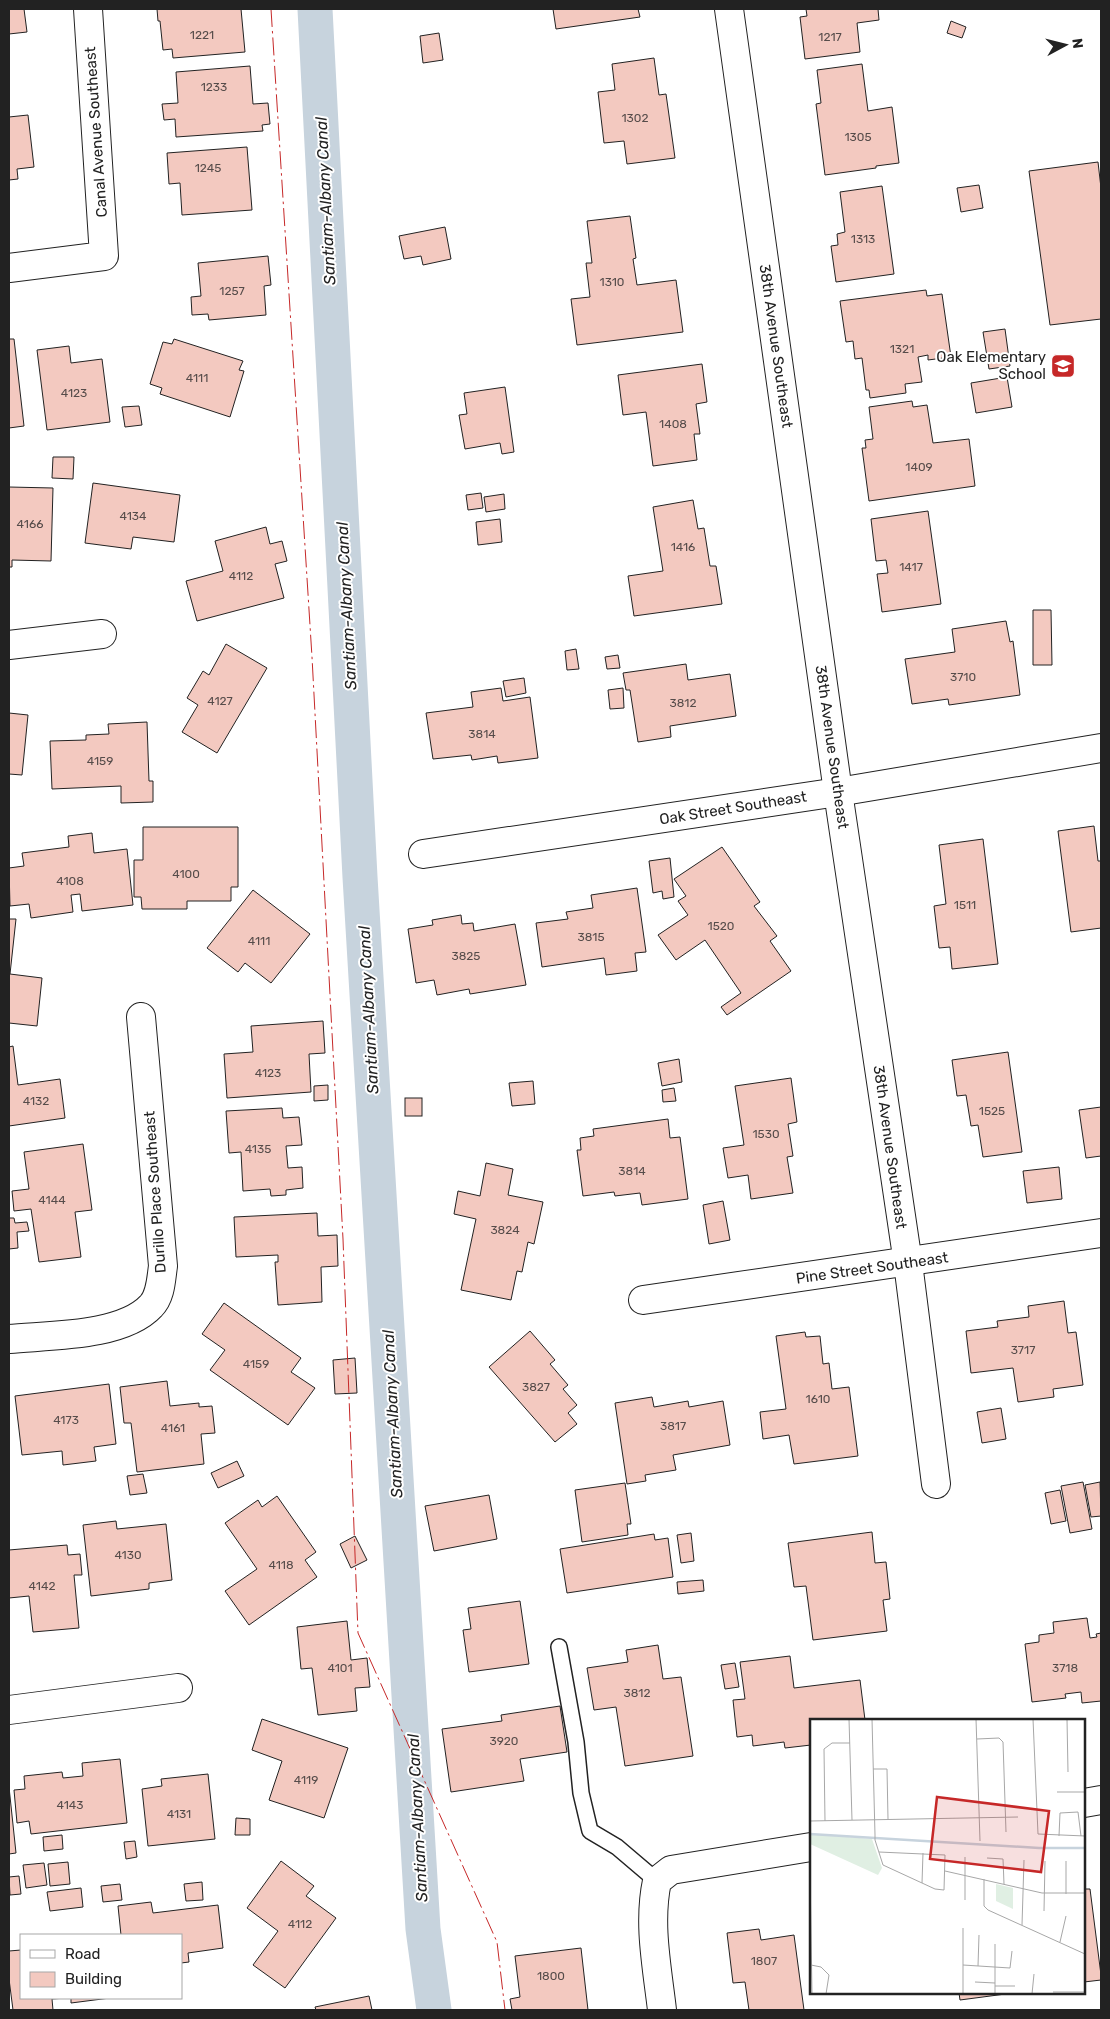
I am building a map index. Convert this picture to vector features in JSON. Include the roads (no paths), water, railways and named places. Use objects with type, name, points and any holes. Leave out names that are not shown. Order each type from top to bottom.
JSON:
[{"type":"street","name":"Canal Avenue Southeast","points":[[9,268],[104,256],[88,9]]},
{"type":"street","name":"38th Avenue Southeast","points":[[729,9],[838,792],[908,1263],[936,1484]]},
{"type":"street","points":[[9,645],[102,634]]},
{"type":"street","name":"Oak Street Southeast","points":[[423,854],[838,792],[1101,748]]},
{"type":"street","name":"Durillo Place Southeast","points":[[9,1339],[118,1326],[136,1318],[153,1305],[160,1288],[163,1266],[141,1017]]},
{"type":"street","name":"Pine Street Southeast","points":[[643,1300],[908,1263],[1101,1233]]},
{"type":"street","points":[[9,1710],[178,1688]]},
{"type":"street","points":[[1085,1803],[1101,1800]]},
{"type":"street","points":[[662,2010],[654,1944],[652,1902],[656,1880],[671,1870],[810,1847]]},
{"type":"lane","points":[[559,1647],[576,1742],[581,1793],[590,1831],[617,1847],[656,1880]]},
{"type":"waterway","name":"Santiam-Albany Canal","points":[[315,9],[360,877],[423,1929],[434,2010]]},
{"type":"place","name":"Oak Elementary School","points":[[1063,366]]}]
